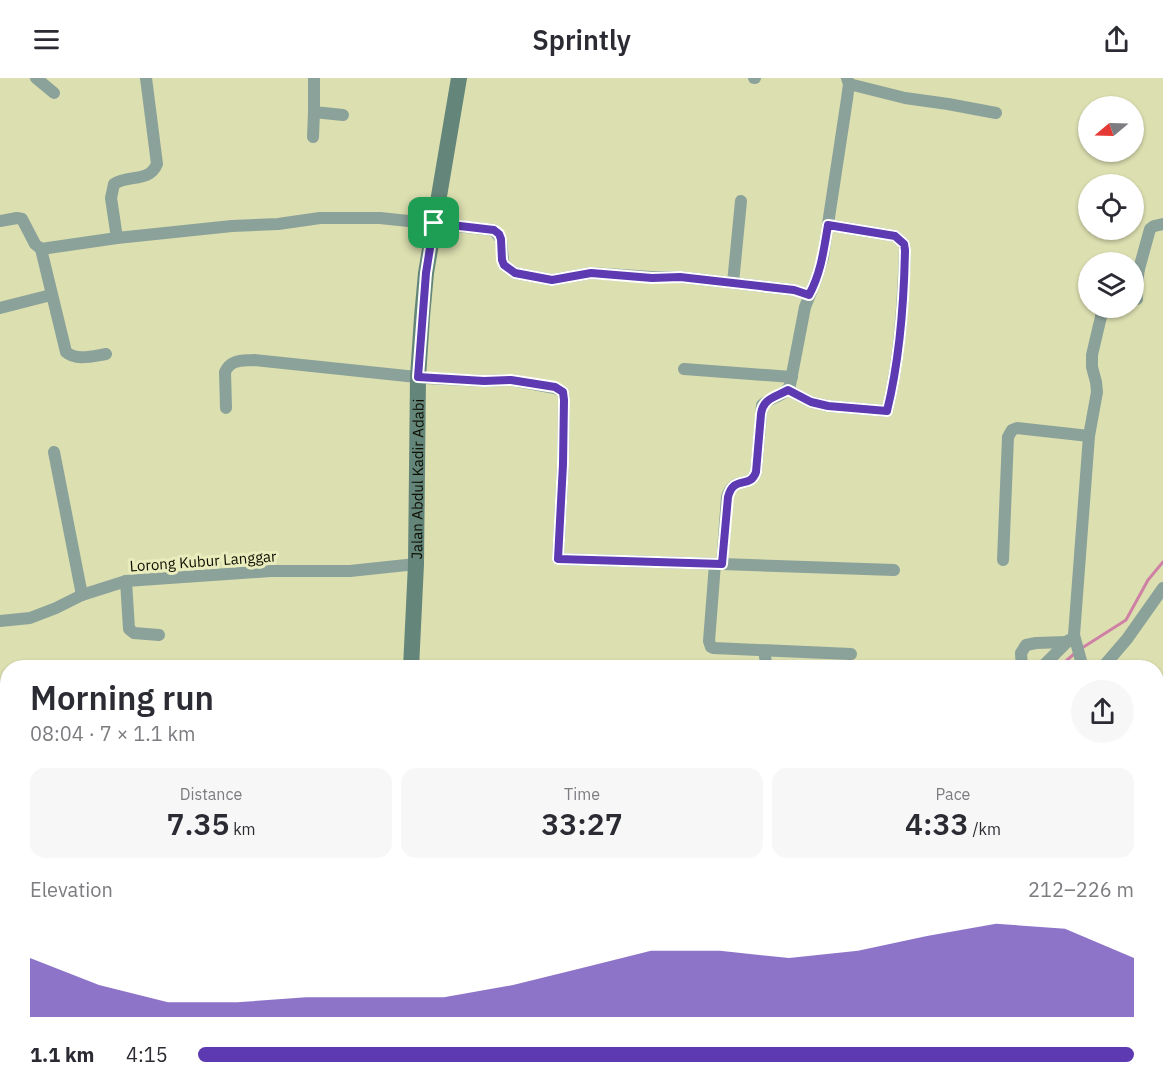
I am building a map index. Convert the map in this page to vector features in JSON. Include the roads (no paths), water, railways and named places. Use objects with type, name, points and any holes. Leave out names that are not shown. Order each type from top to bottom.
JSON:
[{"type":"main road","name":"Jalan Abdul Kadir Adabi","points":[[411,660],[416,564],[418,377],[426,273],[459,78]]},
{"type":"street","points":[[36,78],[54,93]]},
{"type":"street","points":[[117,238],[111,198],[114,183],[123,178],[147,176],[157,164],[146,78]]},
{"type":"street","points":[[312,137],[314,78]]},
{"type":"street","points":[[851,654],[711,647],[709,641],[730,488],[754,478],[762,405],[767,400],[788,390],[792,377],[805,307],[823,257],[848,81],[905,98],[996,113]]},
{"type":"street","points":[[314,112],[343,115]]},
{"type":"street","points":[[733,283],[741,201]]},
{"type":"street","points":[[41,249],[117,238],[232,226],[278,224],[320,218],[380,218],[494,230],[501,239],[504,265],[515,273],[552,280],[591,273],[652,278],[680,277],[794,290],[809,295]]},
{"type":"street","points":[[0,221],[22,219],[37,247],[41,249],[66,352],[76,357],[106,354]]},
{"type":"street","points":[[1142,252],[1148,232],[1154,226],[1163,224]]},
{"type":"street","points":[[788,390],[811,402],[828,406],[887,411],[900,336],[904,244],[895,236],[828,225]]},
{"type":"street","points":[[0,308],[51,296]]},
{"type":"street","points":[[1080,660],[1073,640],[1089,436],[1097,392],[1092,355],[1101,318]]},
{"type":"street","points":[[226,408],[225,372],[227,367],[234,362],[254,360],[418,377],[484,381],[511,380],[555,387],[563,392],[564,400],[558,559],[894,570]]},
{"type":"street","points":[[684,369],[792,377]]},
{"type":"street","points":[[1003,560],[1008,437],[1012,430],[1017,428],[1089,436]]},
{"type":"street","points":[[54,452],[82,595]]},
{"type":"street","name":"Lorong Kubur Langgar","points":[[0,621],[30,618],[82,595],[126,580],[271,571],[350,571],[416,564]]},
{"type":"street","points":[[126,580],[129,629],[134,633],[159,634]]},
{"type":"street","points":[[1109,660],[1127,639],[1163,588]]},
{"type":"street","points":[[1022,660],[1021,652],[1026,645],[1073,640]]},
{"type":"street","points":[[1050,660],[1073,640]]},
{"type":"street","points":[[764,651],[766,660]]},
{"type":"waterway","points":[[1082,648],[1126,620],[1148,580],[1163,562]]},
{"type":"waterway","points":[[1067,660],[1074,654]]}]
